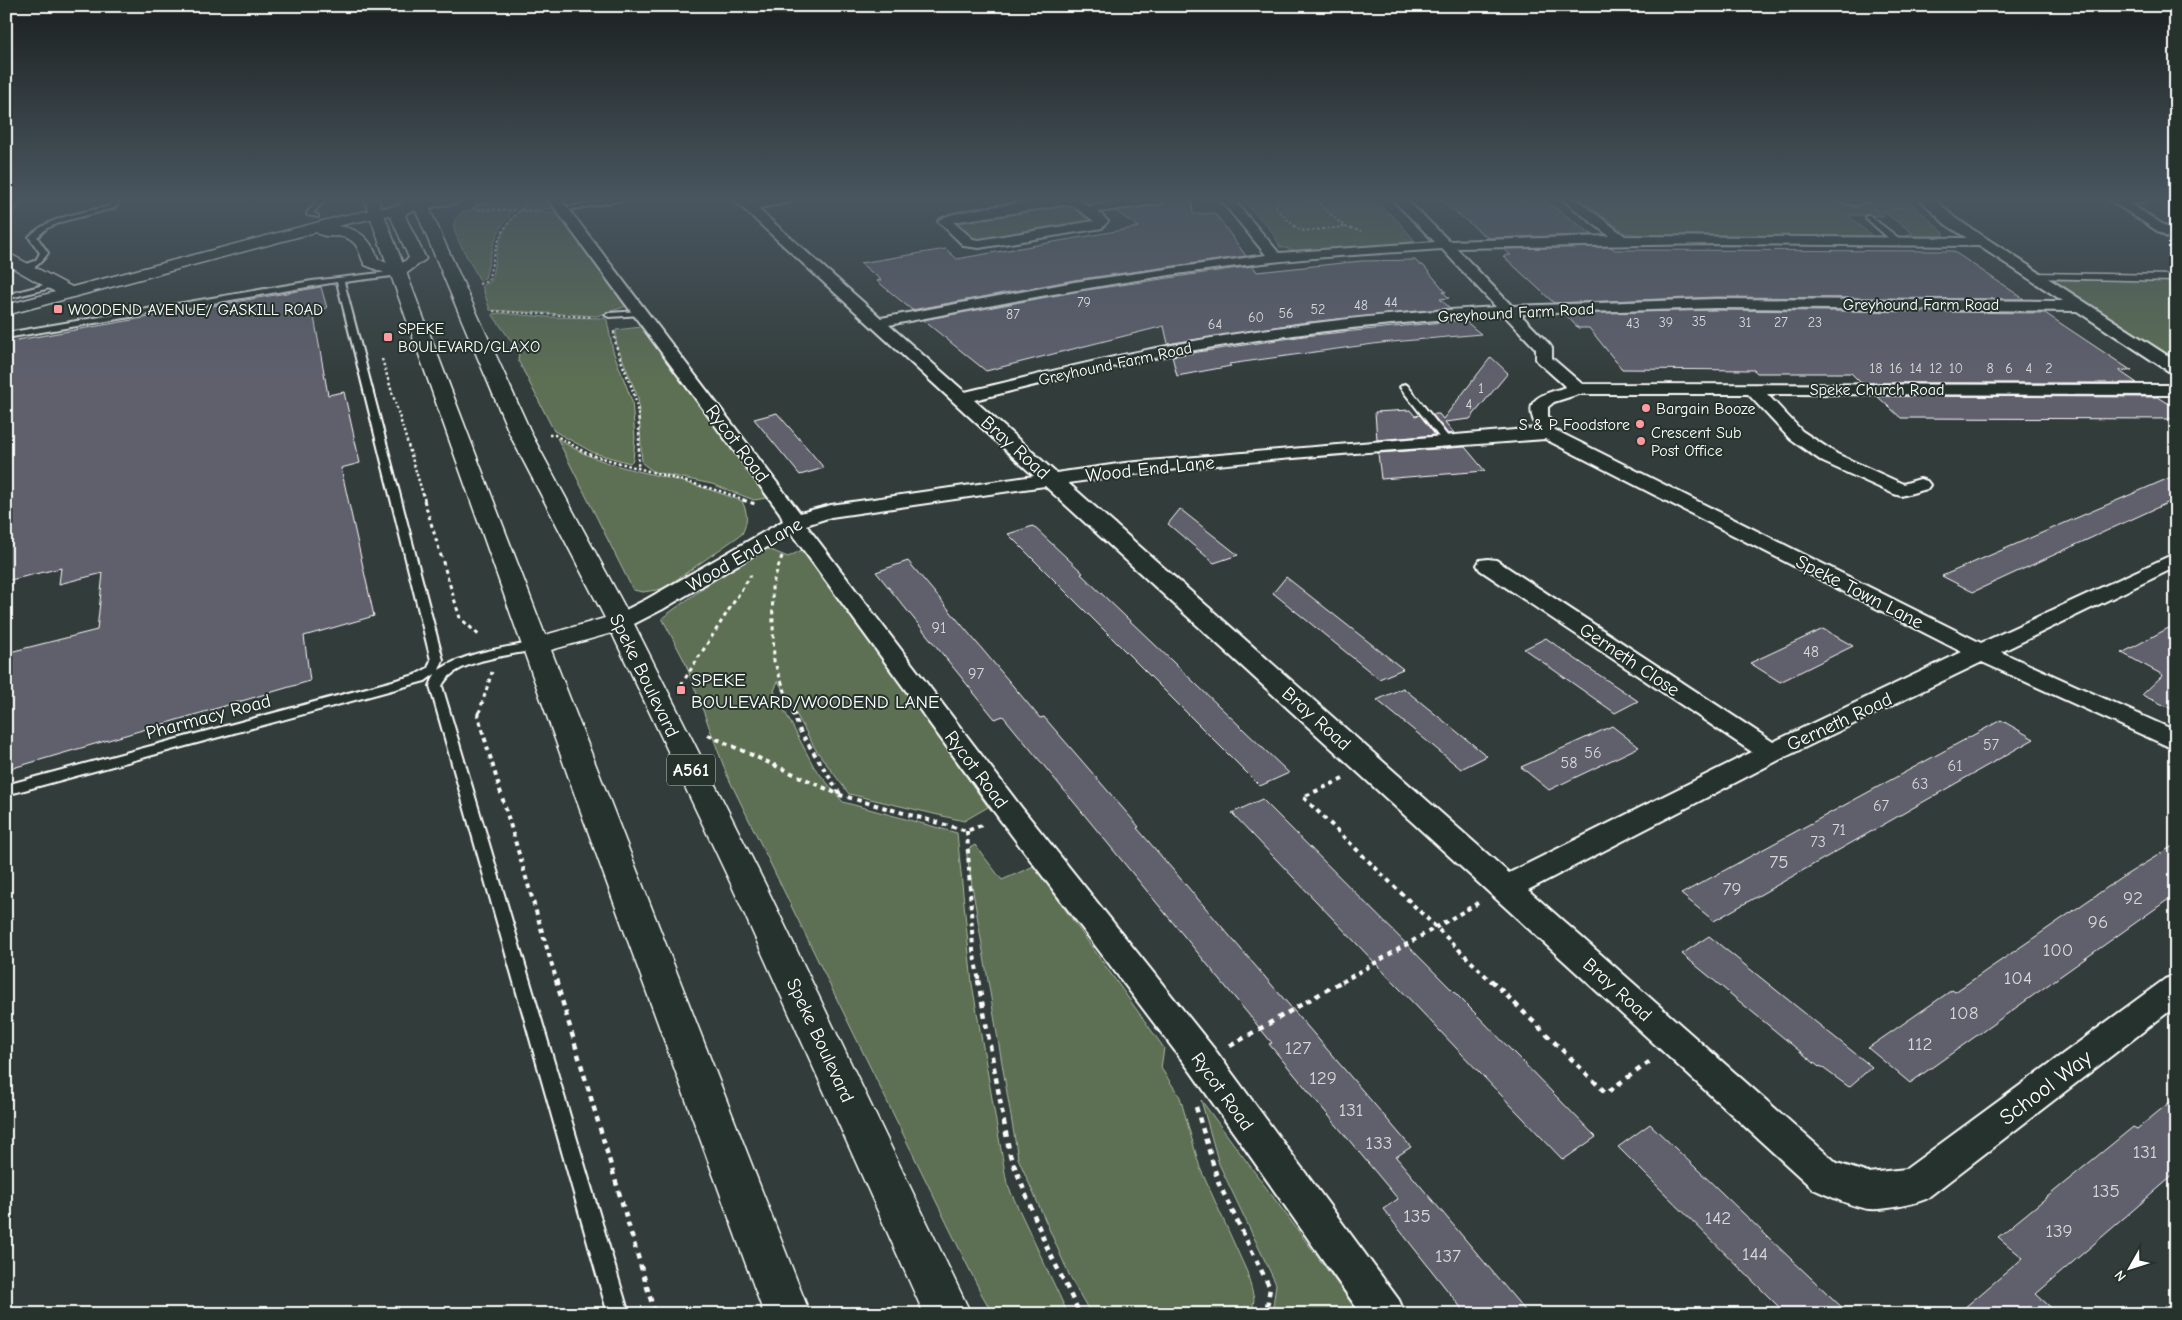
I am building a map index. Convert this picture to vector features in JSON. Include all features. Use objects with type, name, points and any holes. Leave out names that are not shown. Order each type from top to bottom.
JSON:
[{"type":"main road","points":[[126,278],[181,261]]},
{"type":"main road","points":[[6,310],[192,261]]},
{"type":"main road","points":[[371,261],[397,273]]},
{"type":"main road","points":[[393,261],[787,1314]]},
{"type":"main road","points":[[397,273],[416,261]]},
{"type":"main road","name":"Speke Boulevard","points":[[435,261],[522,437],[620,622],[748,884],[948,1314]]},
{"type":"main road","points":[[12,262],[70,293]]},
{"type":"main road","points":[[536,646],[620,622]]},
{"type":"street","name":"Rycot Road","points":[[601,261],[1011,814],[1203,1061],[1385,1314]]},
{"type":"street","name":"Bray Road","points":[[807,261],[1826,1177],[1868,1191],[1913,1186]]},
{"type":"street","points":[[877,323],[1084,284],[1173,270],[1254,261]]},
{"type":"street","points":[[1462,261],[1544,348],[1544,359],[1578,389]]},
{"type":"street","points":[[2010,261],[2176,368]]},
{"type":"street","points":[[2034,276],[2176,278]]},
{"type":"street","name":"Greyhound Farm Road","points":[[961,398],[1125,359],[1234,339],[1356,323],[1509,310],[1738,304],[2078,306]]},
{"type":"street","points":[[1548,433],[1539,416],[1540,406],[1548,398],[1578,389]]},
{"type":"street","name":"Speke Church Road","points":[[1578,389],[2176,390]]},
{"type":"street","points":[[1753,390],[1796,435],[1830,458],[1902,490],[1920,485]]},
{"type":"street","name":"Wood End Lane","points":[[620,622],[655,604],[792,518],[1125,469],[1446,440],[1548,433]]},
{"type":"street","name":"Speke Town Lane","points":[[1548,433],[1982,652],[2176,741]]},
{"type":"street","name":"Gerneth Road","points":[[1505,888],[1772,753],[2176,559]]},
{"type":"street","name":"Gerneth Close","points":[[1488,565],[1772,753]]},
{"type":"street","name":"School Way","points":[[1913,1186],[2176,988]]},
{"type":"lane","points":[[12,262],[39,261]]},
{"type":"lane","points":[[6,336],[312,283],[397,273]]},
{"type":"lane","name":"Pharmacy Road","points":[[6,790],[420,678],[433,670],[437,660],[340,281]]},
{"type":"lane","points":[[6,297],[55,284]]},
{"type":"lane","points":[[609,315],[640,313]]},
{"type":"lane","points":[[1404,387],[1446,440]]},
{"type":"lane","points":[[536,646],[498,652],[451,669],[440,676],[436,686],[618,1314]]},
{"type":"path","points":[[478,284],[488,281],[493,261]]},
{"type":"path","points":[[485,311],[598,317],[609,315],[614,328],[614,342],[635,398],[640,432],[638,468]]},
{"type":"path","points":[[380,354],[460,618],[498,652],[478,716],[655,1314]]},
{"type":"path","points":[[545,436],[555,435],[588,454],[723,492],[792,518],[772,586],[774,661],[800,731],[840,795]]},
{"type":"path","points":[[775,558],[781,559]]},
{"type":"path","points":[[681,685],[756,570]]},
{"type":"path","points":[[701,732],[840,795],[967,831],[1011,814]]},
{"type":"path","points":[[1370,766],[1303,797],[1606,1093],[1677,1042]]},
{"type":"path","points":[[967,831],[973,950],[1010,1155],[1046,1246],[1080,1314]]},
{"type":"path","points":[[1266,1314],[1270,1288],[1219,1184],[1190,1089],[1203,1061],[1505,888]]},
{"type":"green space","points":[[469,261],[489,261],[485,278],[480,281]]},
{"type":"green space","points":[[495,261],[593,261],[627,306],[597,316],[490,310],[482,286],[491,281]]},
{"type":"green space","points":[[2047,280],[2176,280],[2176,362]]},
{"type":"green space","points":[[492,314],[546,317],[604,318],[607,320],[613,351],[632,401],[635,438],[633,460],[630,463],[594,453],[554,431],[518,360],[519,352]]},
{"type":"green space","points":[[641,327],[767,498],[754,500],[712,484],[654,472],[642,463],[638,398],[616,342],[616,330]]},
{"type":"green space","points":[[557,438],[570,447],[599,460],[718,492],[742,501],[746,518],[742,534],[663,589],[643,592],[633,590]]},
{"type":"green space","points":[[761,546],[788,557],[804,549],[988,807],[964,821],[849,794],[816,750],[778,681],[774,691],[814,767],[843,802],[957,833],[972,984],[1007,1184],[1068,1314],[993,1314],[727,775],[685,662],[662,618]]},
{"type":"green space","points":[[975,845],[1002,880],[1034,866],[1164,1048],[1161,1068],[1180,1097],[1200,1168],[1247,1272],[1254,1299],[1252,1314],[1091,1314],[1071,1279],[1018,1158],[966,850]]},
{"type":"green space","points":[[1201,1100],[1360,1314],[1272,1314],[1276,1284],[1219,1164]]},
{"type":"building","points":[[875,261],[1213,261],[1074,280],[912,310],[877,281],[881,280],[860,263]]},
{"type":"building","points":[[1361,261],[1416,261],[1420,265],[1423,265],[1446,292],[1443,292],[1449,298],[1440,299],[1450,308],[1300,323],[1168,344],[1164,326],[986,371],[923,320],[1080,291],[1253,266],[1257,272]]},
{"type":"building","points":[[1508,261],[1967,261],[2024,299],[1716,297],[1554,303]]},
{"type":"building","points":[[321,287],[327,308],[313,311],[328,395],[344,392],[360,463],[341,468],[374,616],[304,636],[310,681],[6,770],[6,653],[97,630],[103,573],[59,584],[61,568],[6,581],[6,342]]},
{"type":"building","points":[[1716,310],[2045,313],[2132,371],[2118,370],[2137,383],[1861,383],[1851,373],[1757,373],[1754,370],[1622,369],[1589,328],[1578,328],[1565,314]]},
{"type":"building","points":[[1464,320],[1481,334],[1381,343],[1322,351],[1229,364],[1231,366],[1177,376],[1172,356],[1304,336]]},
{"type":"building","points":[[1491,357],[1508,373],[1470,419],[1445,422],[1454,433],[1448,434],[1432,414],[1439,414],[1443,419]]},
{"type":"building","points":[[1877,396],[2158,397],[2176,408],[2176,419],[1901,418]]},
{"type":"building","points":[[1410,410],[1415,416],[1420,415],[1435,435],[1377,440],[1375,412]]},
{"type":"building","points":[[777,413],[824,468],[800,475],[754,419]]},
{"type":"building","points":[[1465,447],[1485,471],[1381,479],[1378,453]]},
{"type":"building","points":[[2176,475],[2176,499],[1973,592],[1942,576]]},
{"type":"building","points":[[1180,509],[1238,555],[1214,563],[1168,524]]},
{"type":"building","points":[[1033,526],[1289,773],[1260,786],[1008,534]]},
{"type":"building","points":[[908,561],[1040,718],[1044,717],[1411,1147],[1396,1157],[1528,1314],[1466,1314],[1383,1209],[1398,1199],[1269,1044],[1272,1043],[1003,716],[995,719],[876,572]]},
{"type":"building","points":[[1286,577],[1403,669],[1379,679],[1273,593]]},
{"type":"building","points":[[2176,624],[2176,711],[2142,695],[2163,675],[2122,653]]},
{"type":"building","points":[[1823,629],[1853,646],[1780,682],[1750,663]]},
{"type":"building","points":[[1546,638],[1638,701],[1615,713],[1524,649]]},
{"type":"building","points":[[1403,688],[1487,756],[1461,769],[1377,700]]},
{"type":"building","points":[[2001,720],[2034,739],[1714,921],[1681,894]]},
{"type":"building","points":[[1612,726],[1639,747],[1549,790],[1521,767]]},
{"type":"building","points":[[1262,799],[1596,1137],[1563,1160],[1232,813]]},
{"type":"building","points":[[2176,844],[2176,894],[1910,1083],[1868,1048],[1952,990],[1955,992],[2121,878]]},
{"type":"building","points":[[1709,936],[1872,1067],[1849,1087],[1819,1067],[1682,954]]},
{"type":"building","points":[[2176,1097],[2176,1173],[2036,1294],[2058,1314],[1957,1314],[2023,1258],[1998,1237],[2133,1127],[2137,1129]]},
{"type":"building","points":[[1650,1124],[1849,1314],[1786,1314],[1618,1147]]},
{"type":"place","name":"WOODEND AVENUE/ GASKILL ROAD","points":[[58,309]]},
{"type":"place","name":"SPEKE BOULEVARD/GLAXO","points":[[388,337]]},
{"type":"place","name":"Bargain Booze","points":[[1646,408]]},
{"type":"place","name":"S & P Foodstore","points":[[1640,424]]},
{"type":"place","name":"Crescent Sub Post Office","points":[[1641,441]]},
{"type":"place","name":"SPEKE BOULEVARD/WOODEND LANE","points":[[681,690]]}]
